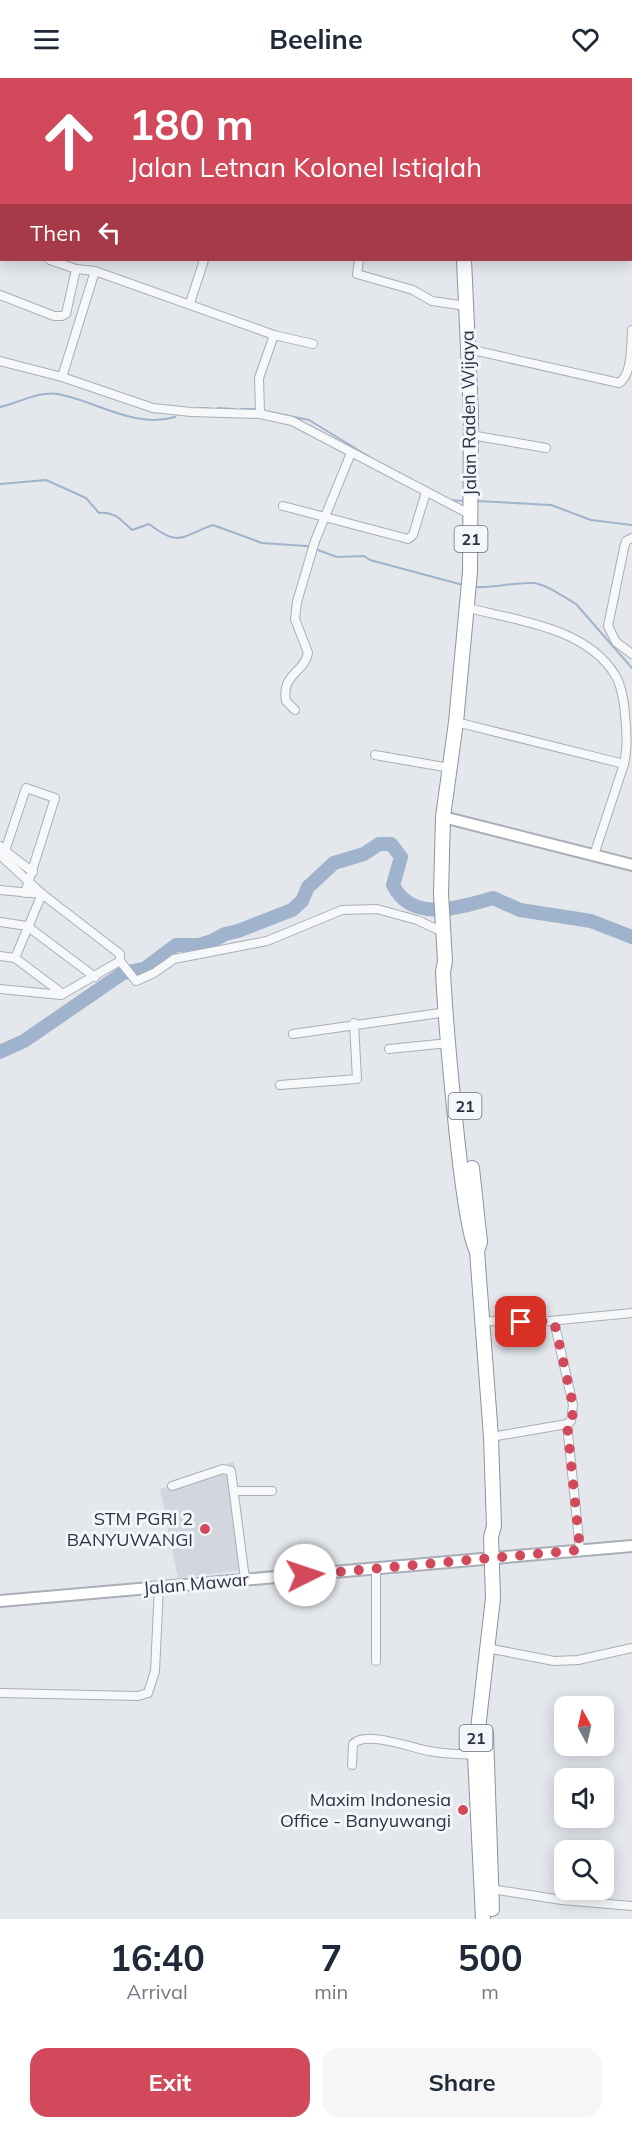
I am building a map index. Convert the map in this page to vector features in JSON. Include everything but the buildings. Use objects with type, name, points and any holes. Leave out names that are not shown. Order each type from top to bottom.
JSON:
[{"type":"highway","name":"Jalan Raden Wijaya","points":[[443,818],[468,608],[471,435],[464,261]]},
{"type":"highway","name":"21","points":[[443,818],[441,893],[445,961],[443,972],[467,1212],[473,1244],[477,1251]]},
{"type":"highway","name":"21","points":[[445,961],[450,971],[479,1227],[480,1242],[477,1251],[491,1437],[494,1526],[491,1534],[501,1576],[501,1605],[491,1649],[475,1755],[483,1919]]},
{"type":"highway","name":"21","points":[[492,1919],[485,1744],[496,1558]]},
{"type":"street","points":[[53,261],[76,269],[95,270],[274,335],[313,344]]},
{"type":"street","points":[[190,303],[204,261]]},
{"type":"street","points":[[359,261],[357,274],[413,290],[432,301],[466,306]]},
{"type":"street","points":[[0,295],[54,316],[62,316],[66,314],[76,269]]},
{"type":"street","points":[[62,378],[95,270]]},
{"type":"street","points":[[468,349],[619,383],[626,379],[631,368],[632,330]]},
{"type":"street","points":[[260,414],[260,378],[274,335]]},
{"type":"street","points":[[0,361],[161,410],[260,414],[292,421],[471,516]]},
{"type":"street","points":[[471,435],[546,448]]},
{"type":"street","points":[[295,710],[286,701],[286,689],[291,675],[308,655],[295,614],[315,541],[351,453]]},
{"type":"street","points":[[283,506],[408,539],[413,536],[426,492]]},
{"type":"street","points":[[632,538],[626,542],[624,548],[608,626],[616,642],[632,654]]},
{"type":"street","points":[[468,608],[567,636],[608,666],[619,683],[624,705],[629,755],[594,855]]},
{"type":"street","points":[[456,722],[624,765]]},
{"type":"street","points":[[375,755],[450,768]]},
{"type":"street","points":[[25,893],[29,881],[33,872],[55,798],[26,788],[2,851],[4,861],[29,881],[42,894],[120,954],[122,964],[136,981],[154,973],[174,959],[267,941],[342,910],[377,909],[443,928]]},
{"type":"street","points":[[443,818],[632,865]]},
{"type":"street","points":[[2,851],[33,872]]},
{"type":"street","points":[[0,890],[42,894]]},
{"type":"street","points":[[15,958],[42,894]]},
{"type":"street","points":[[0,922],[27,926],[95,977]]},
{"type":"street","points":[[0,956],[15,958],[63,994]]},
{"type":"street","points":[[0,989],[63,994],[122,964]]},
{"type":"street","points":[[292,1034],[354,1023],[447,1012]]},
{"type":"street","points":[[280,1084],[357,1079],[354,1023]]},
{"type":"street","points":[[390,1049],[449,1043]]},
{"type":"street","points":[[482,1322],[539,1322],[632,1313]]},
{"type":"street","points":[[554,1321],[574,1412],[569,1423],[580,1550]]},
{"type":"street","points":[[491,1437],[569,1423]]},
{"type":"street","points":[[172,1486],[228,1469],[232,1473],[245,1579]]},
{"type":"street","points":[[235,1491],[272,1491]]},
{"type":"street","name":"Jalan Mawar","points":[[0,1601],[632,1546]]},
{"type":"street","points":[[376,1569],[376,1661]]},
{"type":"street","points":[[0,1693],[138,1696],[148,1693],[155,1671],[159,1587]]},
{"type":"street","points":[[491,1649],[554,1661],[578,1660],[632,1648]]},
{"type":"street","points":[[351,1765],[353,1744],[362,1739],[397,1742],[431,1752],[475,1755]]},
{"type":"street","points":[[492,1889],[551,1899],[632,1906]]},
{"type":"shaded area","name":"STM PGRI 2 BANYUWANGI","points":[[234,1461],[245,1570],[178,1578],[160,1489]]},
{"type":"waterway","points":[[0,407],[36,396],[58,394],[130,417],[160,420],[175,417]]},
{"type":"waterway","points":[[198,408],[208,408]]},
{"type":"waterway","points":[[218,408],[234,409]]},
{"type":"waterway","points":[[241,409],[256,409]]},
{"type":"waterway","points":[[265,411],[309,420],[376,461]]},
{"type":"waterway","points":[[0,484],[46,480],[86,498],[99,513],[114,515],[132,530],[149,524],[168,536],[181,538],[213,525],[262,543],[307,546],[337,557],[364,556],[370,560],[463,585]]},
{"type":"waterway","points":[[449,500],[464,501]]},
{"type":"waterway","points":[[478,501],[551,505],[591,520],[632,525]]},
{"type":"waterway","points":[[476,587],[533,583],[549,588],[576,604],[632,668]]},
{"type":"waterway","points":[[0,1052],[24,1041],[123,973],[144,969],[176,945],[199,945],[292,910],[302,901],[308,887],[334,863],[364,854],[379,844],[391,844],[401,857],[393,885],[401,897],[412,905],[438,910],[493,898],[520,910],[591,921],[632,937]]},
{"type":"place","name":"STM PGRI 2 BANYUWANGI","points":[[205,1529]]},
{"type":"place","name":"Maxim Indonesia Office - Banyuwangi","points":[[463,1810]]},
{"type":"route","points":[[305,1575],[580,1550],[567,1424],[571,1421],[574,1409],[554,1321],[521,1322]]}]
